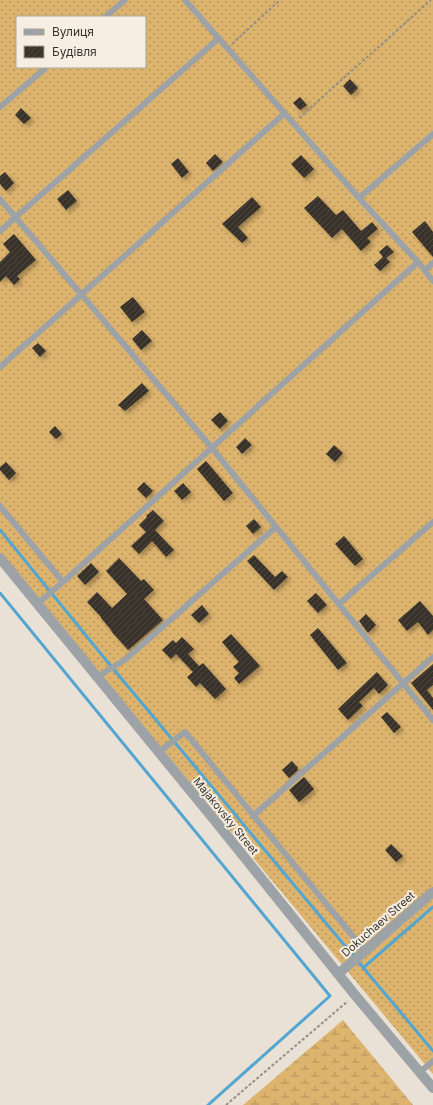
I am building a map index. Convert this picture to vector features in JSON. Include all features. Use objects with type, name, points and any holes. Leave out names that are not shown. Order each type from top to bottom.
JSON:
[{"type":"street","name":"Majakovsky Street","points":[[0,558],[97,677],[163,750],[338,974],[433,1088]]},
{"type":"street","name":"Dokuchaev Street","points":[[338,974],[433,892]]},
{"type":"lane","points":[[106,16],[125,0]]},
{"type":"lane","points":[[185,0],[359,198],[418,262],[433,281]]},
{"type":"lane","points":[[0,231],[219,38]]},
{"type":"lane","points":[[0,107],[46,68]]},
{"type":"lane","points":[[0,367],[285,113]]},
{"type":"lane","points":[[359,198],[433,134]]},
{"type":"lane","points":[[0,199],[212,448],[433,720]]},
{"type":"lane","points":[[37,604],[64,582],[418,262]]},
{"type":"lane","points":[[425,270],[433,263]]},
{"type":"lane","points":[[0,506],[64,582]]},
{"type":"lane","points":[[339,604],[433,522]]},
{"type":"lane","points":[[97,677],[126,658],[276,527]]},
{"type":"lane","points":[[253,816],[433,657]]},
{"type":"lane","points":[[163,750],[185,732],[364,953]]},
{"type":"lane","points":[[420,1072],[433,1061]]},
{"type":"path","points":[[228,48],[280,0]]},
{"type":"path","points":[[294,123],[431,0]]},
{"type":"path","points":[[226,1105],[355,994]]},
{"type":"green space","points":[[0,0],[433,0],[433,1074],[0,554]]},
{"type":"green space","points":[[343,1020],[413,1105],[243,1105]]},
{"type":"building","points":[[350,79],[358,88],[351,95],[343,86]]},
{"type":"building","points":[[300,97],[307,105],[300,110],[293,103]]},
{"type":"building","points":[[21,108],[31,118],[24,124],[15,115]]},
{"type":"building","points":[[215,154],[223,162],[213,171],[206,163]]},
{"type":"building","points":[[301,155],[314,169],[304,178],[291,164]]},
{"type":"building","points":[[178,158],[189,172],[182,178],[171,164]]},
{"type":"building","points":[[5,172],[14,183],[6,191],[0,184],[0,176]]},
{"type":"building","points":[[68,190],[77,201],[66,210],[57,199]]},
{"type":"building","points":[[318,196],[336,215],[343,210],[361,231],[372,222],[378,229],[367,238],[371,242],[361,251],[342,229],[332,238],[304,208]]},
{"type":"building","points":[[252,197],[261,207],[238,227],[248,238],[242,243],[222,224]]},
{"type":"building","points":[[425,221],[433,232],[433,257],[412,232]]},
{"type":"building","points":[[14,234],[36,260],[17,276],[20,279],[14,285],[6,276],[0,282],[0,262],[10,252],[3,244]]},
{"type":"building","points":[[387,245],[394,252],[386,258],[390,262],[380,271],[374,265],[383,257],[379,252]]},
{"type":"building","points":[[133,297],[145,312],[132,322],[120,307]]},
{"type":"building","points":[[142,330],[152,341],[141,350],[132,339]]},
{"type":"building","points":[[38,343],[46,351],[40,357],[32,348]]},
{"type":"building","points":[[142,383],[149,391],[125,411],[118,405]]},
{"type":"building","points":[[220,412],[228,421],[220,429],[211,420]]},
{"type":"building","points":[[55,426],[62,434],[56,439],[49,432]]},
{"type":"building","points":[[245,438],[252,445],[242,454],[236,447]]},
{"type":"building","points":[[334,445],[343,453],[335,462],[326,454]]},
{"type":"building","points":[[206,461],[233,493],[224,501],[197,469]]},
{"type":"building","points":[[6,462],[16,473],[9,480],[0,470],[0,467]]},
{"type":"building","points":[[144,482],[153,491],[146,498],[137,489]]},
{"type":"building","points":[[183,483],[191,492],[182,500],[174,491]]},
{"type":"building","points":[[153,510],[164,521],[155,530],[174,550],[166,557],[152,541],[139,554],[131,546],[146,532],[139,525]]},
{"type":"building","points":[[254,519],[261,527],[253,534],[246,526]]},
{"type":"building","points":[[344,536],[363,559],[355,566],[335,544]]},
{"type":"building","points":[[254,555],[275,577],[282,571],[288,577],[274,590],[247,561]]},
{"type":"building","points":[[119,558],[141,581],[144,579],[154,590],[144,599],[163,620],[128,650],[87,602],[97,592],[112,608],[127,594],[106,571]]},
{"type":"building","points":[[91,563],[99,572],[85,585],[77,576]]},
{"type":"building","points":[[316,593],[327,605],[318,613],[307,601]]},
{"type":"building","points":[[420,601],[433,616],[433,630],[428,635],[418,622],[407,631],[398,620]]},
{"type":"building","points":[[202,605],[209,614],[199,623],[191,615]]},
{"type":"building","points":[[366,614],[376,625],[368,633],[359,621]]},
{"type":"building","points":[[318,628],[347,663],[338,670],[310,635]]},
{"type":"building","points":[[231,634],[260,666],[239,684],[234,678],[239,673],[233,667],[239,662],[222,642]]},
{"type":"building","points":[[182,637],[194,649],[188,654],[199,666],[203,663],[226,689],[215,699],[200,683],[196,687],[187,677],[193,672],[176,654],[171,659],[162,650],[173,640],[176,643]]},
{"type":"building","points":[[433,664],[433,685],[427,690],[433,698],[433,710],[411,683]]},
{"type":"building","points":[[377,672],[388,685],[379,694],[374,688],[359,702],[363,706],[348,720],[338,709]]},
{"type":"building","points":[[387,712],[401,727],[394,733],[381,717]]},
{"type":"building","points":[[292,761],[298,770],[289,778],[282,770]]},
{"type":"building","points":[[304,777],[314,789],[299,802],[289,790]]},
{"type":"building","points":[[391,844],[403,856],[396,862],[385,850]]},
{"type":"waterway","points":[[0,530],[110,665],[433,1051]]},
{"type":"waterway","points":[[0,593],[330,996],[208,1105]]},
{"type":"waterway","points":[[363,968],[433,907]]}]
